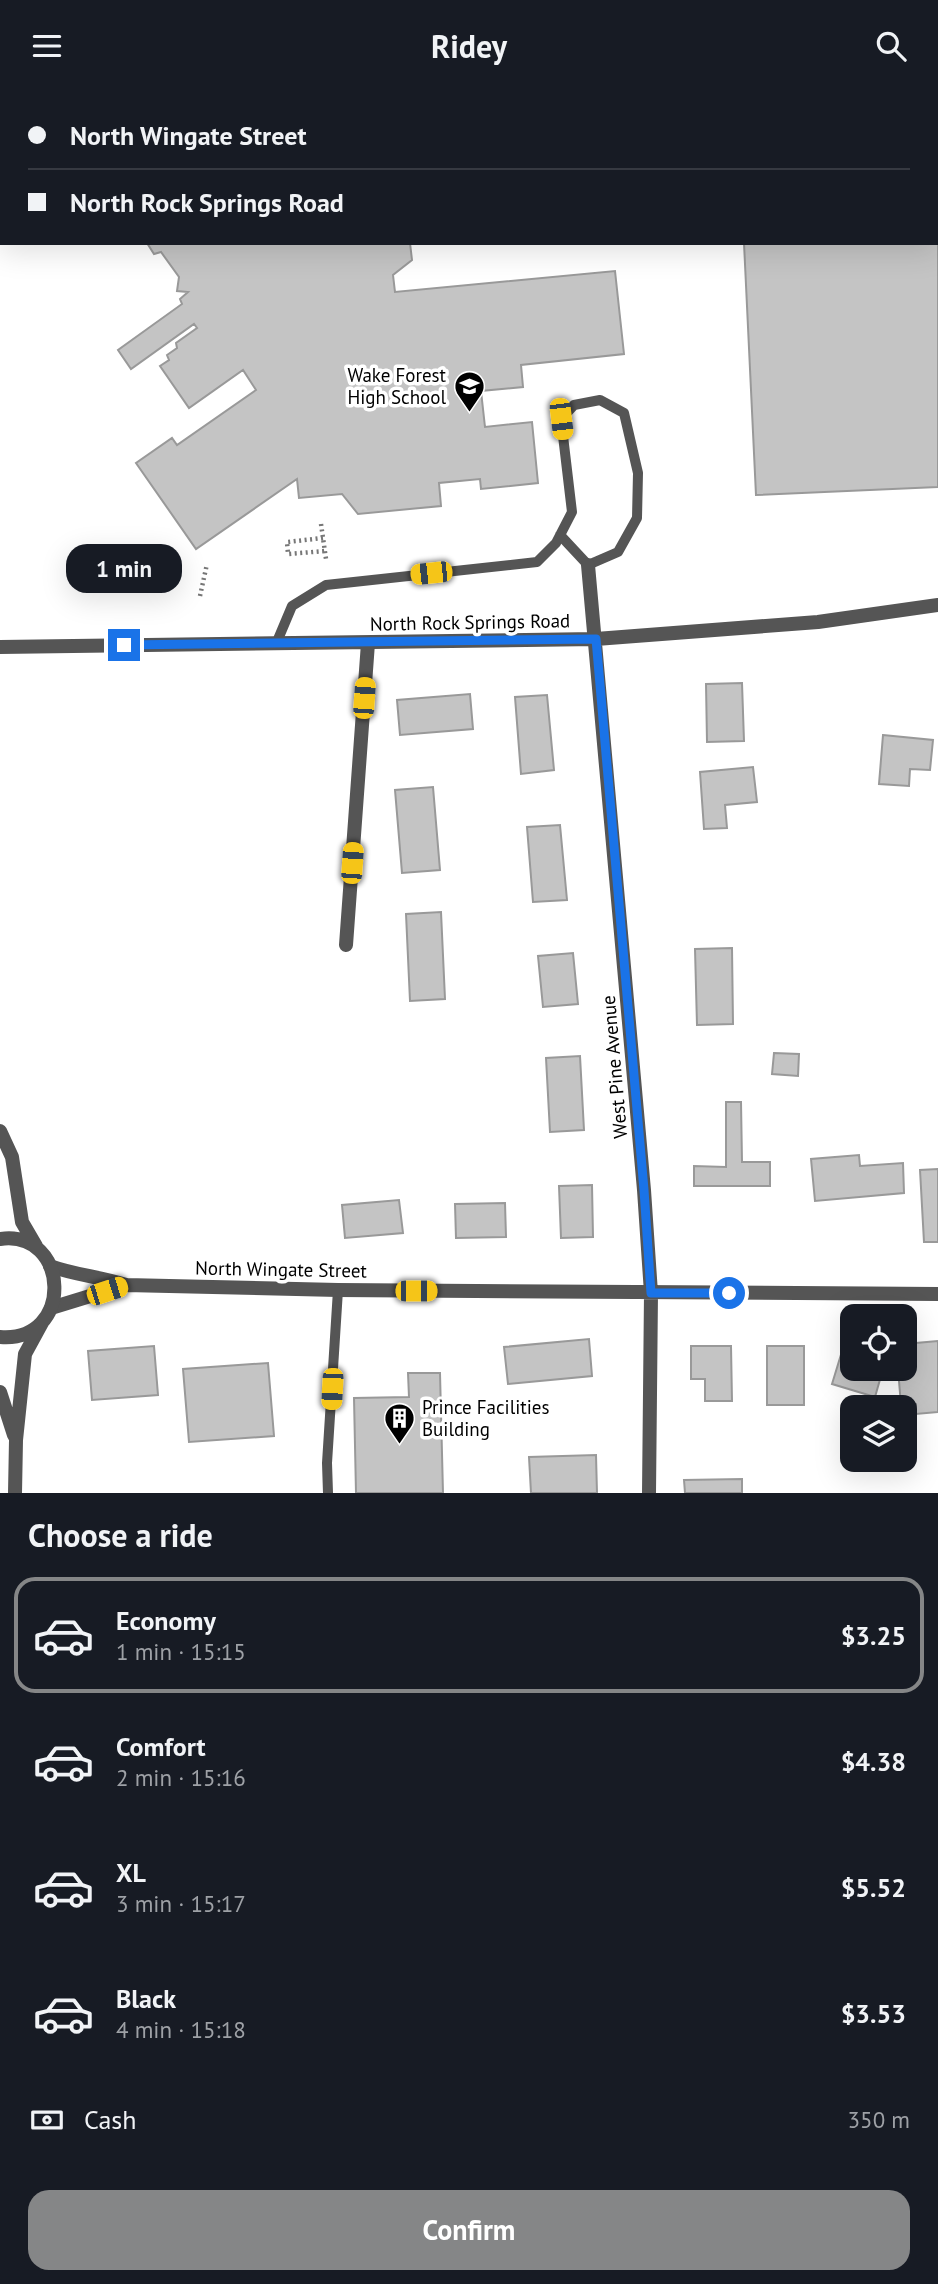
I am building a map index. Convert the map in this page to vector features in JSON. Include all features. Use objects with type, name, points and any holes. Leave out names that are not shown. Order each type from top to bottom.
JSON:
[{"type":"street","name":"West Pine Avenue","points":[[588,565],[651,1293],[649,1493]]},
{"type":"street","name":"North Rock Springs Road","points":[[0,647],[596,639],[818,622],[938,604]]},
{"type":"street","points":[[346,945],[368,643]]},
{"type":"street","points":[[0,1131],[12,1157],[22,1223],[50,1266],[55,1277],[56,1293],[51,1308],[25,1355],[16,1440],[15,1493]]},
{"type":"street","points":[[0,1239],[24,1241],[39,1250]]},
{"type":"street","name":"North Wingate Street","points":[[50,1266],[76,1275],[104,1278],[126,1285],[338,1290],[938,1294]]},
{"type":"street","name":"North Wingate Street","points":[[51,1308],[126,1285]]},
{"type":"street","points":[[0,1337],[18,1336],[32,1331],[43,1321]]},
{"type":"street","points":[[0,1392],[16,1440]]},
{"type":"lane","points":[[276,644],[292,606],[326,585],[537,562],[556,543],[560,535],[572,512],[561,419],[574,405],[600,400],[624,413],[638,473],[637,518],[618,552],[588,565],[560,535]]},
{"type":"lane","points":[[328,1493],[327,1463],[338,1290]]},
{"type":"path","points":[[321,524],[326,559]]},
{"type":"path","points":[[323,538],[287,542],[288,554],[325,551]]},
{"type":"path","points":[[200,596],[206,564]]},
{"type":"building","points":[[148,245],[410,245],[412,260],[393,275],[395,292],[615,271],[624,354],[521,365],[523,387],[481,391],[485,427],[532,422],[538,483],[481,489],[480,479],[439,483],[441,506],[358,514],[342,494],[299,498],[297,479],[196,549],[136,463],[172,438],[177,445],[256,390],[243,370],[189,408],[160,366],[169,360],[167,355],[177,348],[176,343],[197,328],[194,324],[131,369],[118,350],[182,304],[180,299],[188,292],[177,291],[179,277],[161,252],[154,254]]},
{"type":"building","points":[[744,245],[938,245],[938,487],[756,495]]},
{"type":"building","points":[[742,683],[744,741],[707,742],[706,684]]},
{"type":"building","points":[[470,694],[473,729],[400,735],[397,700]]},
{"type":"building","points":[[547,695],[554,770],[521,774],[515,697]]},
{"type":"building","points":[[883,735],[933,740],[930,770],[910,769],[909,786],[879,784]]},
{"type":"building","points":[[753,767],[757,802],[725,805],[727,828],[704,829],[700,772]]},
{"type":"building","points":[[433,787],[440,870],[402,873],[395,790]]},
{"type":"building","points":[[560,825],[567,900],[533,902],[527,827]]},
{"type":"building","points":[[441,912],[445,999],[410,1001],[406,914]]},
{"type":"building","points":[[732,948],[733,1024],[697,1025],[695,949]]},
{"type":"building","points":[[573,953],[578,1004],[543,1007],[538,956]]},
{"type":"building","points":[[774,1053],[799,1054],[798,1076],[772,1074]]},
{"type":"building","points":[[580,1056],[584,1130],[550,1132],[546,1058]]},
{"type":"building","points":[[726,1102],[741,1102],[742,1162],[770,1162],[770,1186],[694,1186],[694,1166],[726,1167]]},
{"type":"building","points":[[859,1155],[860,1166],[903,1163],[904,1193],[815,1201],[811,1159]]},
{"type":"building","points":[[938,1169],[938,1242],[924,1242],[920,1170]]},
{"type":"building","points":[[592,1185],[593,1237],[561,1238],[559,1186]]},
{"type":"building","points":[[399,1200],[403,1233],[345,1238],[342,1205]]},
{"type":"building","points":[[505,1203],[506,1237],[456,1238],[455,1204]]},
{"type":"building","points":[[589,1339],[592,1376],[508,1384],[504,1347]]},
{"type":"building","points":[[938,1341],[938,1412],[917,1414],[917,1395],[900,1395],[899,1381],[917,1381],[917,1343]]},
{"type":"building","points":[[154,1346],[158,1395],[92,1400],[88,1351]]},
{"type":"building","points":[[691,1346],[731,1346],[732,1401],[705,1401],[705,1379],[691,1379]]},
{"type":"building","points":[[767,1346],[804,1346],[804,1405],[767,1405]]},
{"type":"building","points":[[840,1358],[840,1381],[880,1381],[876,1395],[832,1384]]},
{"type":"building","points":[[268,1363],[274,1436],[189,1442],[183,1369]]},
{"type":"building","name":"Prince Facilities Building","points":[[408,1373],[440,1373],[443,1493],[356,1493],[354,1398],[409,1397]]},
{"type":"building","points":[[596,1455],[597,1493],[531,1493],[529,1457]]},
{"type":"building","points":[[742,1479],[742,1493],[685,1493],[684,1480]]},
{"type":"place","name":"Wake Forest High School","points":[[469,413]]},
{"type":"place","name":"Prince Facilities Building","points":[[399,1445]]},
{"type":"route","points":[[124,645],[596,639],[651,1293],[729,1293]]}]
